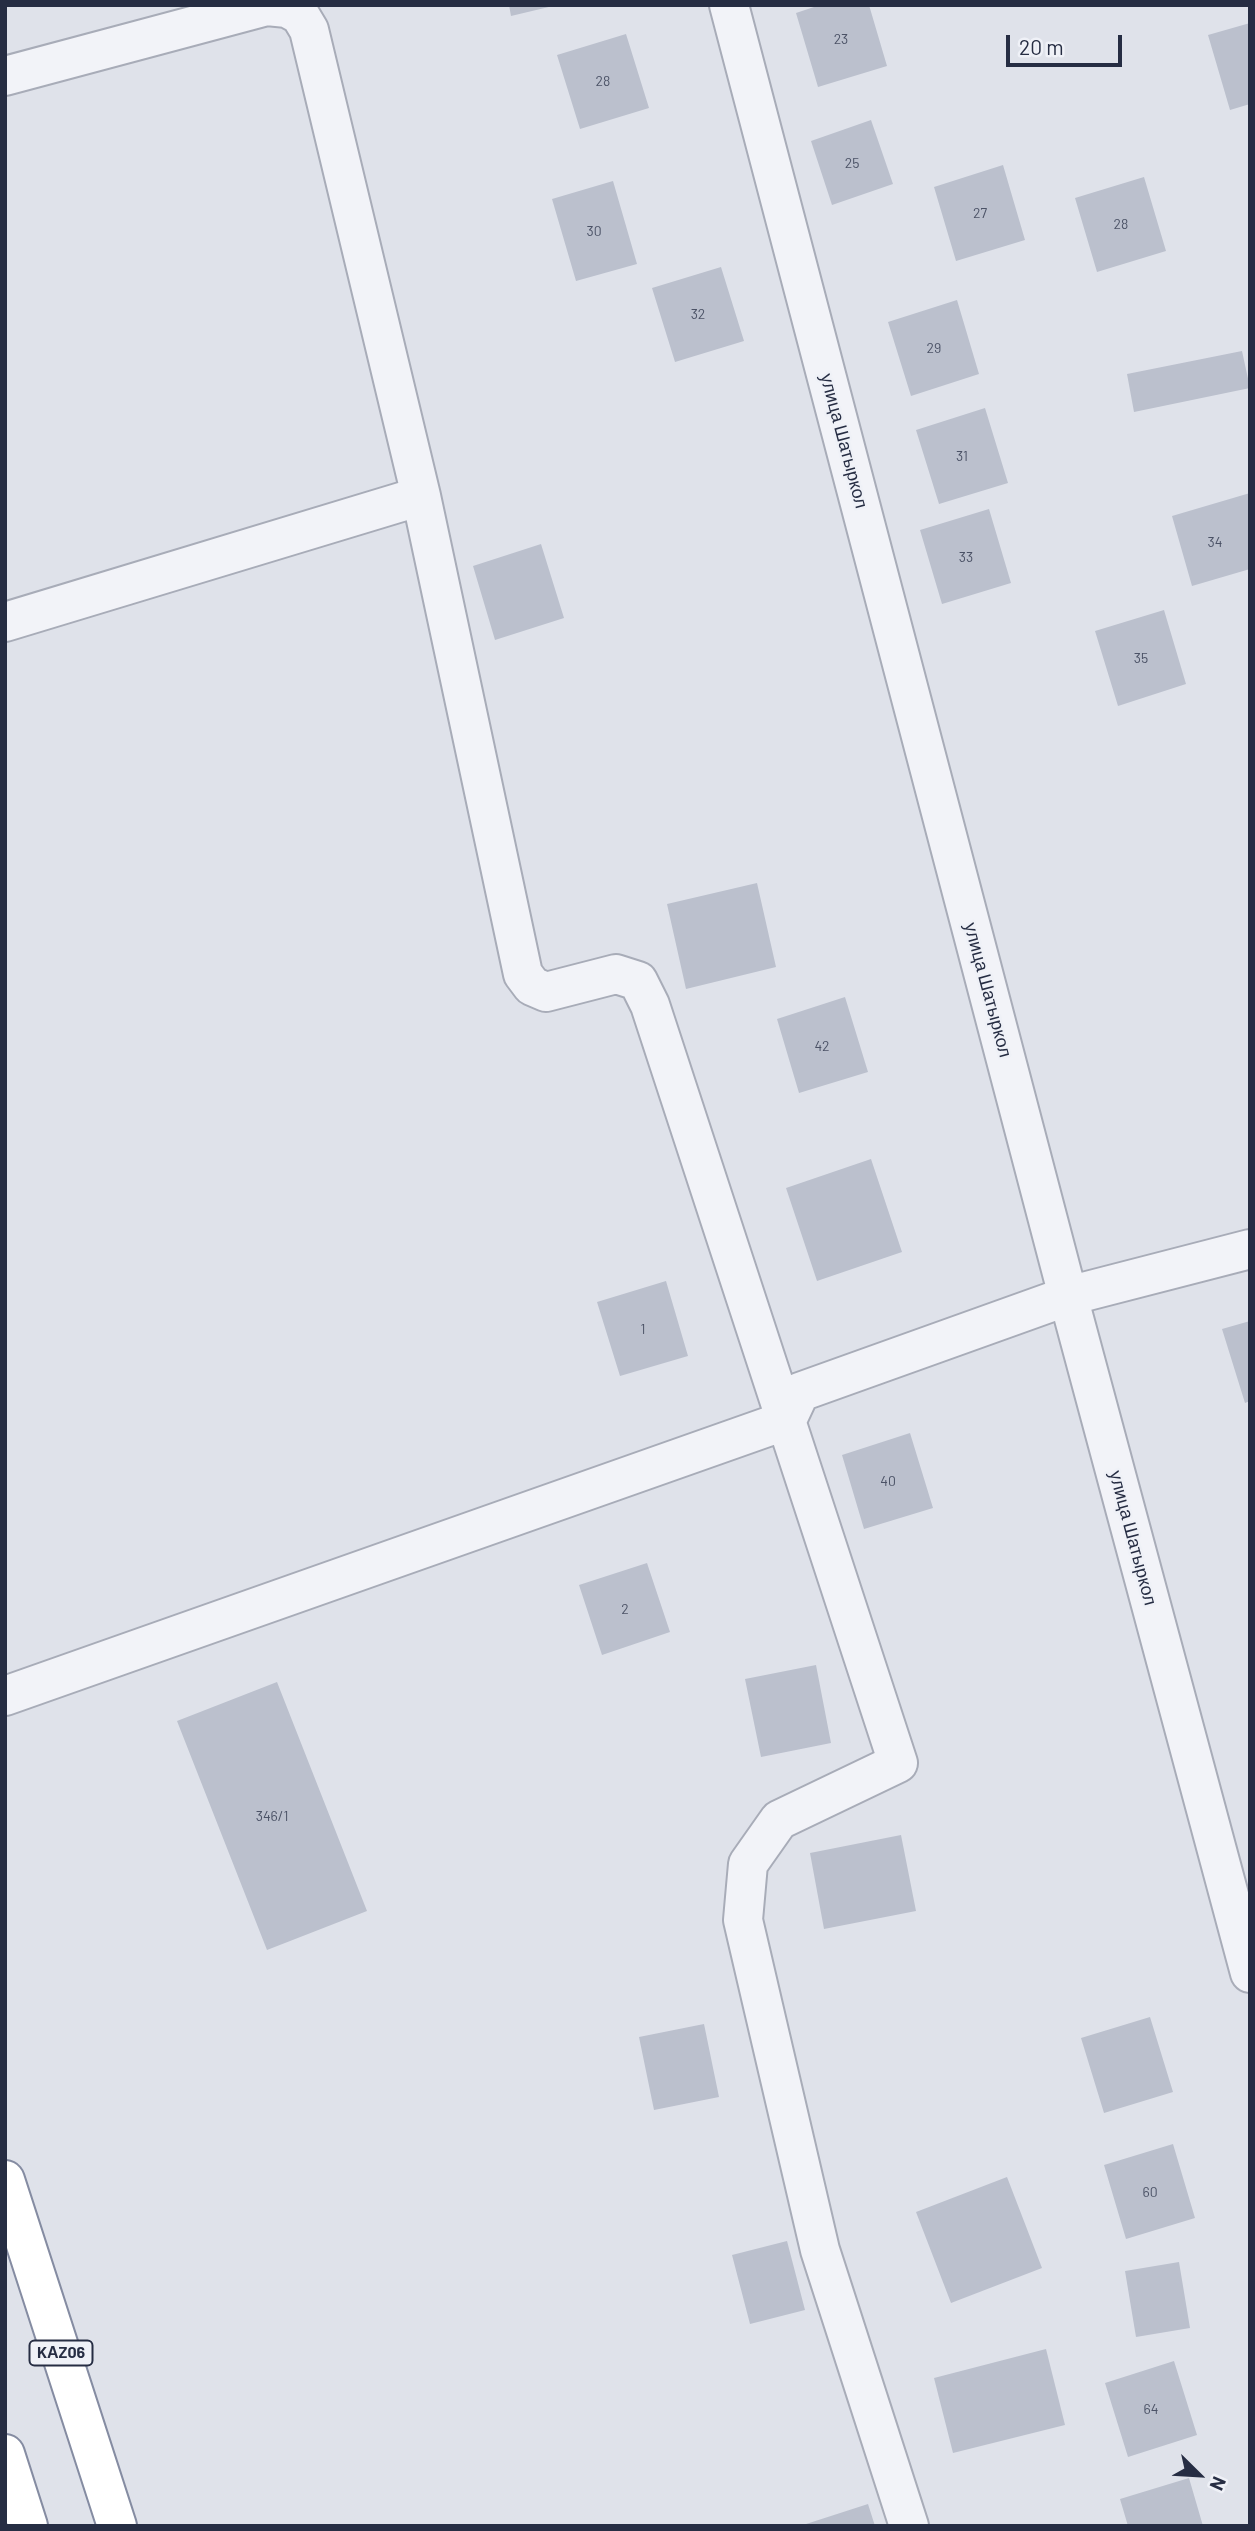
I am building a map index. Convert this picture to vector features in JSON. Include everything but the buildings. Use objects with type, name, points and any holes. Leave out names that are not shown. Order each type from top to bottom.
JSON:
[{"type":"highway","name":"KАZ06","points":[[5,2180],[117,2526]]},
{"type":"highway","points":[[5,2454],[29,2526]]},
{"type":"street","name":"улица Шатыркол","points":[[729,5],[1068,1296],[1250,1973]]},
{"type":"street","points":[[5,76],[267,6],[287,8],[300,15],[309,30],[421,496],[523,974],[533,986],[546,992],[616,974],[638,981],[650,1005],[898,1763],[779,1820],[748,1864],[743,1920],[820,2250],[909,2526]]},
{"type":"street","points":[[5,622],[421,496]]},
{"type":"street","points":[[5,1696],[787,1420],[800,1392],[1068,1296],[1250,1249]]}]
